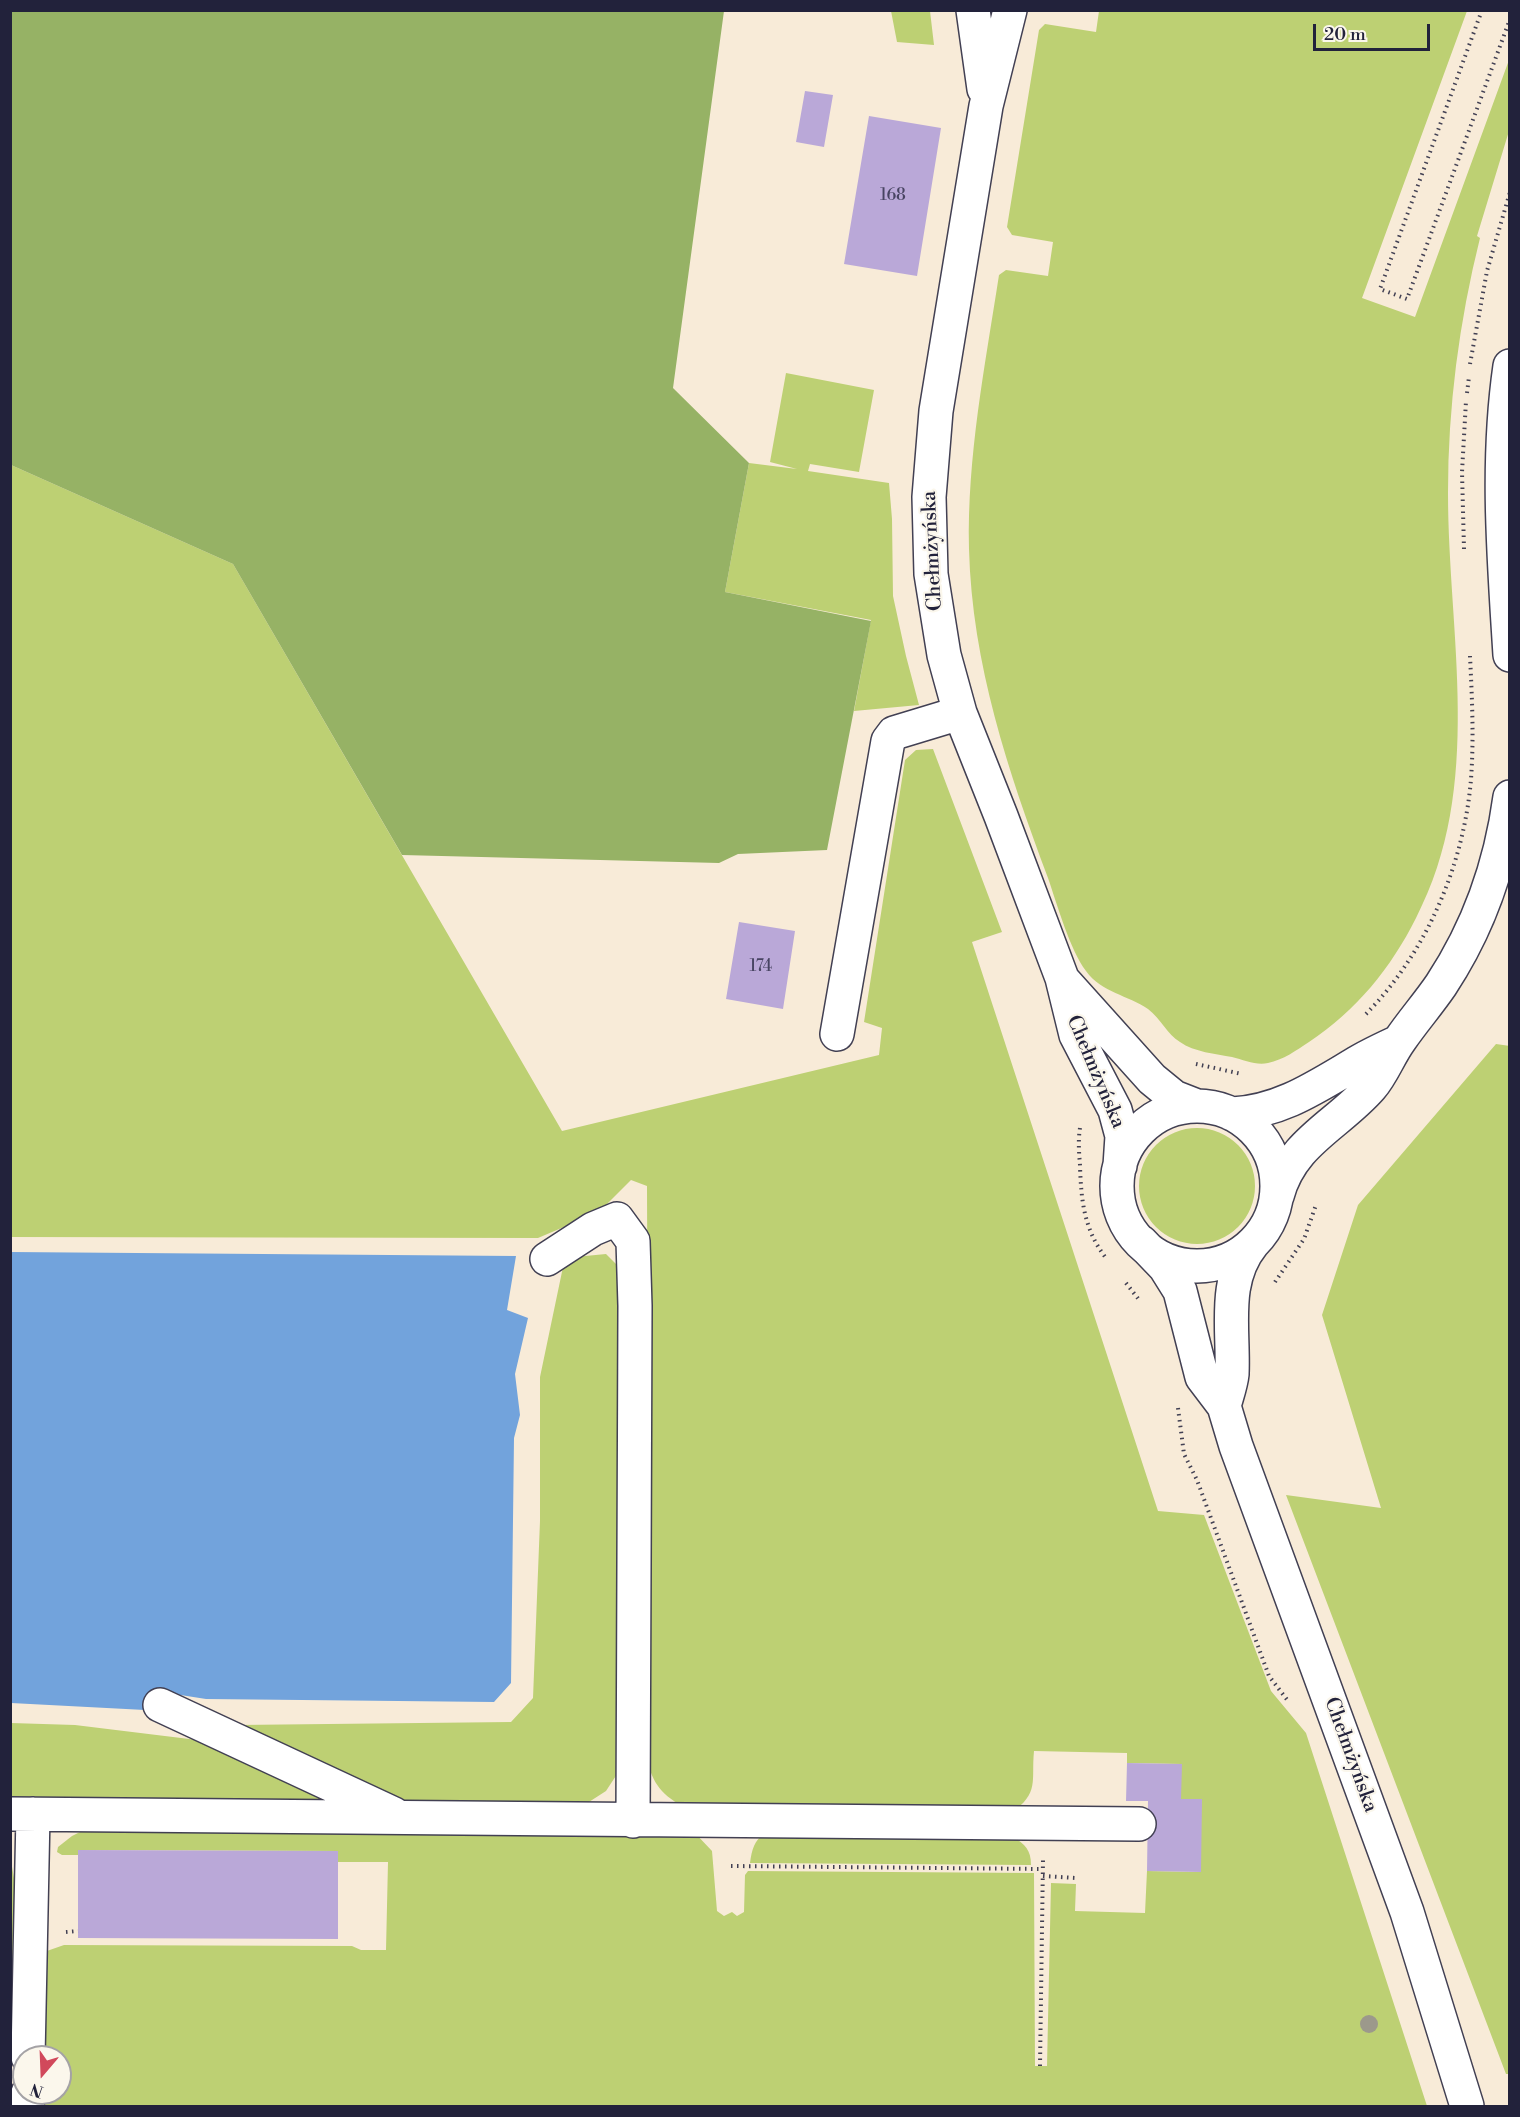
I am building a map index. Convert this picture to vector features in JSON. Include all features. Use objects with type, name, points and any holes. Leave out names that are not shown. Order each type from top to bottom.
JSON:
[{"type":"street","name":"Chełmżyńska","points":[[973,10],[986,106]]},
{"type":"street","name":"Chełmżyńska","points":[[1010,10],[986,106],[936,411],[929,478],[928,520],[934,598],[944,655],[960,713],[1062,978],[1076,1035],[1119,1121],[1122,1136],[1120,1166]]},
{"type":"street","points":[[1509,366],[1501,480],[1509,655]]},
{"type":"street","points":[[837,1034],[888,741],[894,733],[960,713]]},
{"type":"street","points":[[1224,1406],[1232,1376],[1231,1299],[1234,1281],[1245,1253],[1267,1225],[1286,1173],[1295,1156],[1372,1085],[1398,1042],[1441,985],[1472,929],[1490,884],[1498,858],[1509,797]]},
{"type":"street","name":"Chełmżyńska","points":[[1062,978],[1152,1079],[1174,1096],[1197,1106]]},
{"type":"street","points":[[1232,1114],[1250,1113],[1279,1106],[1307,1093],[1361,1060],[1398,1042]]},
{"type":"street","points":[[1254,1242],[1238,1254],[1219,1263],[1198,1266],[1177,1263],[1158,1255],[1141,1242],[1128,1226],[1120,1207],[1118,1186],[1120,1166],[1129,1144],[1144,1127],[1163,1113],[1197,1106],[1215,1108],[1232,1114],[1254,1130],[1270,1152],[1277,1188],[1275,1205]]},
{"type":"street","points":[[547,1259],[593,1229],[617,1219],[633,1241],[635,1306],[633,1821]]},
{"type":"street","name":"Chełmżyńska","points":[[1141,1242],[1174,1281],[1191,1330],[1203,1377],[1224,1406],[1236,1446],[1345,1740],[1423,1960],[1467,2106]]},
{"type":"street","points":[[160,1705],[404,1818]]},
{"type":"street","points":[[28,2045],[22,1814],[1139,1824]]},
{"type":"path","points":[[1482,10],[1380,289],[1407,299],[1509,19]]},
{"type":"path","points":[[1464,550],[1463,451],[1471,360],[1487,271],[1509,192]]},
{"type":"path","points":[[1360,1021],[1390,987],[1418,944],[1438,906],[1455,860],[1465,821],[1470,782],[1472,735],[1470,652]]},
{"type":"path","points":[[1192,1063],[1244,1074]]},
{"type":"path","points":[[1083,1119],[1079,1134],[1083,1205],[1091,1235],[1109,1262]]},
{"type":"path","points":[[1269,1290],[1304,1239],[1317,1200]]},
{"type":"path","points":[[1122,1278],[1142,1304]]},
{"type":"path","points":[[1178,1406],[1184,1454],[1197,1480]]},
{"type":"path","points":[[1040,2066],[1043,1823]]},
{"type":"path","points":[[731,1866],[1043,1869]]},
{"type":"path","points":[[1043,1876],[1076,1878]]},
{"type":"green space","points":[[11,10],[724,11],[673,388],[749,463],[725,592],[871,621],[827,850],[738,854],[719,863],[402,855],[233,564],[11,465]]},
{"type":"green space","points":[[891,11],[930,11],[934,45],[897,42]]},
{"type":"green space","points":[[1099,11],[1467,11],[1362,298],[1415,317],[1509,60],[1509,131],[1477,236],[1480,238],[1466,301],[1456,365],[1450,429],[1449,547],[1458,709],[1456,763],[1450,816],[1437,868],[1416,918],[1384,971],[1357,1002],[1326,1030],[1290,1054],[1264,1064],[1205,1052],[1186,1045],[1175,1039],[1148,1009],[1107,989],[1086,971],[1064,926],[1019,798],[995,716],[977,634],[969,549],[971,480],[978,411],[999,275],[1006,270],[1048,276],[1053,242],[1012,235],[1007,227],[1039,30],[1045,24],[1096,32]]},
{"type":"green space","points":[[786,373],[874,390],[859,472],[810,464],[808,471],[889,483],[893,596],[919,705],[854,711],[871,620],[725,592],[749,463],[797,469],[770,462]]},
{"type":"green space","points":[[11,465],[233,564],[562,1131],[879,1055],[882,1028],[864,1022],[905,760],[916,750],[933,749],[1002,932],[972,942],[1158,1511],[1204,1515],[1271,1691],[1306,1733],[1427,2106],[34,2106],[72,2105],[72,2045],[36,2045],[44,1952],[64,1945],[352,1946],[361,1950],[386,1950],[388,1862],[338,1862],[338,1851],[78,1850],[78,1855],[62,1855],[57,1852],[58,1847],[72,1836],[94,1825],[694,1832],[712,1851],[717,1911],[724,1916],[732,1912],[737,1916],[744,1912],[745,1875],[748,1871],[1034,1873],[1035,2066],[1047,2066],[1051,1883],[1076,1884],[1075,1911],[1145,1913],[1147,1871],[1200,1872],[1201,1799],[1181,1799],[1181,1764],[1127,1763],[1127,1753],[1034,1751],[1030,1793],[1011,1813],[679,1804],[659,1788],[652,1776],[644,1752],[648,1501],[647,1186],[631,1180],[599,1212],[538,1238],[11,1237]]},
{"type":"green space","points":[[1496,1044],[1510,1046],[1509,2074],[1506,2074],[1286,1495],[1381,1508],[1322,1315],[1358,1205]]},
{"type":"green space","points":[[1197,1128],[1219,1132],[1238,1145],[1251,1164],[1255,1186],[1251,1208],[1238,1227],[1219,1240],[1197,1244],[1175,1240],[1156,1227],[1143,1208],[1139,1186],[1143,1164],[1156,1145],[1175,1132]]},
{"type":"green space","points":[[606,1254],[623,1271],[623,1765],[606,1791],[578,1809],[403,1804],[237,1725],[511,1722],[533,1698],[540,1521],[540,1377],[563,1267],[575,1257]]},
{"type":"green space","points":[[11,1723],[75,1725],[222,1743],[362,1805],[11,1803]]},
{"type":"green space","points":[[765,1833],[1013,1837],[1026,1848],[1030,1855],[1031,1865],[750,1863],[754,1846]]},
{"type":"green space","points":[[11,1861],[16,1893],[17,1926],[11,1991]]},
{"type":"water","points":[[10,1252],[516,1256],[507,1310],[528,1318],[515,1374],[520,1415],[514,1438],[511,1683],[494,1702],[206,1699],[155,1691],[145,1710],[11,1703]]},
{"type":"building","points":[[805,91],[833,95],[824,147],[796,142]]},
{"type":"building","points":[[869,116],[941,128],[917,276],[844,264]]},
{"type":"building","points":[[739,922],[795,931],[783,1009],[726,999]]},
{"type":"building","points":[[1127,1763],[1182,1764],[1181,1799],[1202,1799],[1201,1872],[1147,1871],[1148,1801],[1126,1801]]},
{"type":"building","points":[[78,1850],[338,1851],[338,1939],[78,1938]]}]
